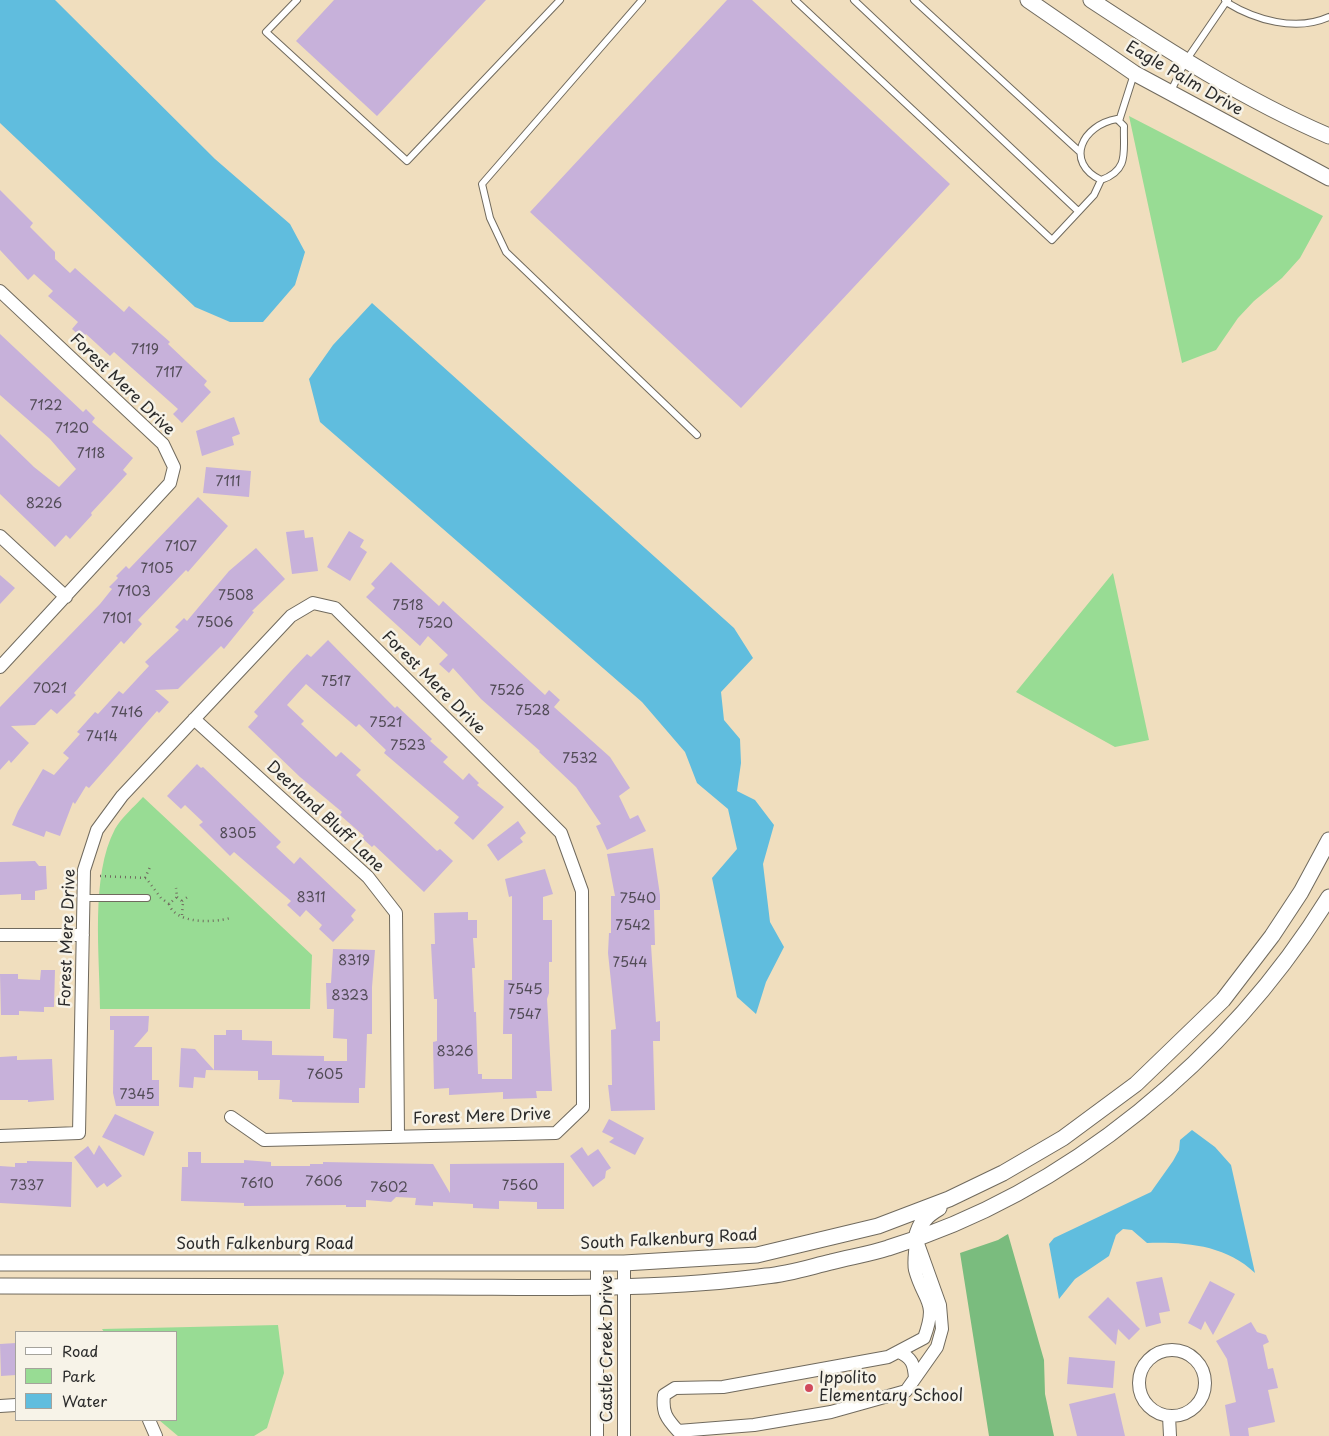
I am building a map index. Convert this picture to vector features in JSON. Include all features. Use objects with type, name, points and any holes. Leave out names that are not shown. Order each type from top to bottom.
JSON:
[{"type":"street","name":"Eagle Palm Drive","points":[[1028,0],[1134,73],[1329,178]]},
{"type":"street","name":"Eagle Palm Drive","points":[[1091,0],[1185,62],[1299,123],[1329,136]]},
{"type":"street","name":"Forest Mere Drive","points":[[0,291],[163,444],[174,467],[170,482],[0,667]]},
{"type":"street","points":[[0,536],[66,597]]},
{"type":"street","name":"Forest Mere Drive","points":[[0,1136],[79,1133],[84,870],[97,830],[122,796],[291,616],[313,603],[335,608],[561,833],[582,891],[583,1107],[556,1133],[264,1140],[231,1117]]},
{"type":"street","name":"Deerland Bluff Lane","points":[[194,719],[368,877],[396,912],[398,1137]]},
{"type":"street","name":"South Falkenburg Road","points":[[0,1263],[624,1262],[757,1255],[878,1226],[949,1199],[1003,1173],[1063,1138],[1136,1084],[1223,1000],[1272,936],[1301,892],[1329,840]]},
{"type":"street","points":[[0,1286],[624,1287],[769,1276],[887,1249],[1016,1194],[1077,1158],[1152,1103],[1195,1064],[1240,1016],[1284,962],[1329,897]]},
{"type":"street","points":[[0,935],[83,935]]},
{"type":"street","points":[[916,1238],[937,1296],[942,1329],[936,1347],[906,1391],[896,1396],[831,1412],[754,1425],[678,1430],[666,1418],[662,1409],[664,1395],[675,1388],[723,1387],[888,1357],[924,1338],[930,1320],[930,1304],[914,1269],[916,1238],[919,1225],[928,1215],[986,1188],[1003,1173]]},
{"type":"street","name":"Castle Creek Drive","points":[[624,1262],[624,1436]]},
{"type":"street","name":"Castle Creek Drive","points":[[597,1263],[597,1436]]},
{"type":"street","points":[[1174,1350],[1193,1358],[1204,1375],[1205,1385],[1197,1404],[1180,1415],[1169,1416],[1158,1413],[1149,1407],[1142,1397],[1139,1380],[1144,1364],[1152,1356],[1162,1351],[1174,1350]]},
{"type":"street","points":[[899,1352],[910,1357],[914,1365],[916,1378]]},
{"type":"street","points":[[0,1406],[15,1406]]},
{"type":"street","points":[[1169,1416],[1170,1436]]},
{"type":"street","points":[[149,1421],[156,1436]]},
{"type":"lane","points":[[297,0],[266,32],[407,161],[560,0]]},
{"type":"lane","points":[[642,0],[482,184],[490,218],[506,252],[697,435]]},
{"type":"lane","points":[[795,0],[1052,240],[1094,195],[1102,180],[1115,175],[1124,159],[1124,126],[1118,121],[1100,124],[1090,131],[1080,152],[1081,162],[1090,174],[1102,180]]},
{"type":"lane","points":[[854,0],[1078,212]]},
{"type":"lane","points":[[914,0],[1080,152]]},
{"type":"lane","points":[[1170,94],[1185,62],[1226,1],[1243,13],[1268,21],[1299,23],[1322,20],[1329,16]]},
{"type":"lane","points":[[1118,121],[1134,73]]},
{"type":"lane","points":[[84,898],[147,898]]},
{"type":"path","points":[[145,878],[150,867]]},
{"type":"path","points":[[100,876],[145,878],[152,884],[160,898],[169,904],[170,908],[199,922],[220,921],[230,918]]},
{"type":"path","points":[[176,888],[177,897],[182,901]]},
{"type":"path","points":[[182,901],[189,896]]},
{"type":"path","points":[[169,904],[177,897]]},
{"type":"path","points":[[182,901],[182,915]]},
{"type":"green space","points":[[1129,116],[1323,216],[1300,258],[1282,278],[1254,301],[1238,318],[1216,350],[1182,363]]},
{"type":"green space","points":[[1113,573],[1149,740],[1115,747],[1016,692]]},
{"type":"green space","points":[[143,797],[312,955],[310,1009],[100,1009],[98,917],[102,870],[107,848],[115,829]]},
{"type":"green space","points":[[1008,1234],[1044,1360],[1045,1394],[1054,1436],[989,1436],[960,1253],[998,1240]]},
{"type":"green space","points":[[278,1325],[284,1373],[267,1428],[254,1436],[178,1436],[160,1421],[178,1421],[178,1331],[103,1331],[102,1329]]},
{"type":"water","points":[[0,0],[55,0],[215,159],[290,224],[305,252],[295,285],[263,322],[230,322],[195,307],[0,123]]},
{"type":"water","points":[[372,303],[734,628],[753,658],[721,692],[724,720],[740,739],[741,763],[737,791],[755,800],[774,825],[763,864],[770,922],[784,947],[766,982],[756,1014],[737,997],[712,878],[737,849],[728,809],[697,783],[685,752],[642,702],[320,422],[309,379],[333,345]]},
{"type":"water","points":[[1192,1130],[1215,1147],[1231,1165],[1255,1273],[1231,1256],[1218,1251],[1176,1243],[1147,1243],[1132,1230],[1123,1229],[1116,1235],[1109,1256],[1075,1279],[1059,1299],[1049,1244],[1054,1238],[1151,1192],[1173,1161],[1179,1150],[1180,1140]]},
{"type":"building","points":[[334,0],[486,0],[377,116],[296,41]]},
{"type":"building","points":[[727,0],[752,0],[950,184],[741,408],[530,212]]},
{"type":"building","points":[[0,190],[33,223],[30,227],[55,252],[55,259],[70,273],[75,268],[124,312],[129,306],[170,342],[168,344],[207,381],[204,385],[211,392],[182,423],[173,414],[178,409],[114,352],[110,356],[86,334],[82,338],[72,329],[78,322],[48,296],[53,291],[34,274],[28,280],[0,250]]},
{"type":"building","points":[[0,334],[83,412],[86,409],[95,418],[92,422],[133,458],[123,470],[127,474],[91,513],[92,515],[70,539],[66,535],[55,547],[0,494],[0,434],[34,467],[59,487],[76,469],[50,439],[0,395]]},
{"type":"building","points":[[234,417],[240,434],[232,437],[234,445],[202,456],[196,431]]},
{"type":"building","points":[[206,467],[251,471],[249,497],[203,493]]},
{"type":"building","points":[[198,497],[228,526],[188,572],[186,570],[138,620],[142,624],[124,644],[121,641],[74,693],[76,695],[57,714],[51,709],[35,725],[11,726],[29,743],[11,763],[9,760],[0,770],[0,707],[100,604],[112,589],[109,587],[118,578],[116,576],[126,566],[129,569]]},
{"type":"building","points":[[304,530],[305,538],[313,537],[318,571],[292,574],[286,532]]},
{"type":"building","points":[[349,531],[364,540],[360,547],[367,552],[350,581],[327,567]]},
{"type":"building","points":[[256,548],[285,579],[252,611],[254,612],[224,649],[221,646],[178,689],[155,690],[169,702],[159,713],[157,711],[89,788],[86,786],[75,804],[73,802],[60,836],[46,831],[44,837],[12,825],[18,811],[43,769],[54,775],[69,758],[63,753],[80,734],[77,732],[95,712],[98,714],[119,691],[123,694],[149,666],[145,662],[179,630],[175,627],[184,618],[187,621],[229,571]]},
{"type":"building","points":[[391,562],[439,606],[443,601],[545,695],[549,690],[560,700],[554,707],[610,757],[630,788],[619,796],[630,819],[638,815],[646,831],[607,850],[596,826],[601,824],[576,787],[540,751],[481,699],[453,668],[449,673],[439,664],[448,655],[428,636],[420,646],[366,597],[375,588],[371,584]]},
{"type":"building","points":[[0,575],[15,588],[0,604]]},
{"type":"building","points":[[328,640],[395,708],[397,706],[432,739],[430,741],[448,757],[443,762],[463,780],[469,773],[479,783],[477,785],[504,807],[473,840],[454,823],[459,817],[384,753],[386,750],[359,724],[356,727],[306,684],[287,705],[304,721],[301,724],[336,757],[341,752],[361,770],[356,775],[437,851],[440,849],[453,861],[424,892],[374,845],[372,847],[362,838],[364,836],[340,815],[342,812],[300,777],[248,727],[258,716],[254,712],[290,672],[307,654],[311,657]]},
{"type":"building","points":[[197,764],[201,768],[203,767],[281,842],[276,847],[294,864],[300,857],[356,910],[351,916],[354,920],[333,942],[319,929],[322,925],[306,910],[300,917],[287,905],[291,901],[234,852],[230,856],[199,825],[203,822],[185,805],[181,809],[167,796]]},
{"type":"building","points":[[518,821],[526,833],[520,838],[523,842],[498,861],[487,845]]},
{"type":"building","points":[[653,848],[660,895],[660,910],[654,910],[655,945],[651,945],[656,1022],[660,1021],[660,1041],[653,1041],[655,1110],[611,1111],[608,1085],[612,1085],[611,1030],[616,1029],[608,953],[609,933],[611,933],[611,896],[615,896],[607,854]]},
{"type":"building","points":[[35,861],[39,866],[46,866],[47,889],[35,891],[35,900],[21,900],[21,894],[0,895],[0,862]]},
{"type":"building","points":[[545,869],[553,894],[543,897],[543,920],[552,920],[552,962],[549,962],[549,993],[547,999],[552,1091],[536,1091],[537,1098],[503,1099],[503,1092],[449,1095],[449,1088],[434,1089],[433,1042],[437,1041],[437,999],[434,999],[431,944],[435,944],[434,913],[468,912],[468,920],[477,920],[477,938],[473,938],[475,968],[472,968],[474,1012],[476,1012],[478,1074],[482,1074],[482,1079],[512,1079],[512,1034],[503,1034],[504,980],[512,980],[512,896],[509,897],[505,879]]},
{"type":"building","points":[[333,949],[375,950],[372,987],[372,1034],[367,1034],[365,1088],[359,1088],[359,1103],[292,1102],[292,1100],[279,1099],[280,1080],[258,1080],[258,1071],[206,1070],[205,1078],[194,1077],[193,1088],[179,1087],[181,1048],[195,1049],[214,1070],[214,1035],[226,1035],[226,1030],[242,1030],[242,1040],[272,1041],[272,1055],[324,1056],[324,1061],[347,1061],[347,1039],[333,1038],[334,1009],[327,1009],[326,983],[331,983]]},
{"type":"building","points":[[41,970],[55,970],[54,1007],[44,1007],[44,1012],[19,1011],[19,1015],[1,1015],[0,974],[18,974],[18,979],[40,980]]},
{"type":"building","points":[[110,1016],[149,1016],[148,1031],[134,1047],[152,1047],[152,1080],[159,1080],[159,1106],[116,1106],[113,1093],[114,1030],[110,1030]]},
{"type":"building","points":[[17,1056],[17,1060],[52,1059],[54,1100],[28,1102],[28,1100],[0,1100],[0,1057]]},
{"type":"building","points":[[115,1114],[154,1132],[144,1156],[102,1137]]},
{"type":"building","points":[[609,1119],[644,1138],[635,1155],[609,1142],[614,1138],[602,1132]]},
{"type":"building","points":[[99,1145],[122,1176],[107,1187],[104,1183],[97,1188],[74,1157],[88,1146],[94,1155]]},
{"type":"building","points":[[582,1147],[588,1156],[598,1149],[611,1168],[606,1171],[605,1178],[593,1187],[570,1156]]},
{"type":"building","points":[[188,1152],[201,1152],[201,1163],[244,1163],[244,1160],[271,1162],[271,1166],[310,1166],[310,1164],[323,1164],[323,1162],[433,1164],[450,1193],[450,1164],[564,1163],[564,1209],[537,1209],[537,1202],[499,1201],[499,1209],[473,1208],[473,1204],[433,1202],[433,1206],[415,1205],[416,1198],[396,1197],[391,1202],[366,1200],[366,1207],[346,1207],[346,1205],[244,1206],[244,1203],[181,1201],[182,1167],[188,1167]]},
{"type":"building","points":[[27,1161],[72,1162],[71,1207],[0,1203],[0,1166],[15,1167],[15,1163],[27,1163]]},
{"type":"building","points":[[1162,1277],[1170,1311],[1159,1313],[1161,1323],[1146,1327],[1136,1282]]},
{"type":"building","points":[[1210,1281],[1235,1294],[1213,1335],[1205,1321],[1201,1330],[1188,1323]]},
{"type":"building","points":[[1108,1297],[1140,1329],[1129,1340],[1118,1329],[1116,1345],[1088,1317]]},
{"type":"building","points":[[1251,1322],[1257,1332],[1266,1335],[1269,1342],[1263,1345],[1268,1369],[1273,1368],[1278,1388],[1268,1390],[1275,1422],[1248,1428],[1249,1436],[1230,1436],[1225,1405],[1236,1402],[1227,1359],[1216,1341]]},
{"type":"building","points":[[15,1343],[15,1375],[1,1376],[0,1344]]},
{"type":"building","points":[[1069,1357],[1115,1361],[1113,1388],[1067,1384]]},
{"type":"building","points":[[1115,1393],[1125,1436],[1077,1436],[1069,1404]]},
{"type":"place","name":"Ippolito Elementary School","points":[[809,1388]]}]
